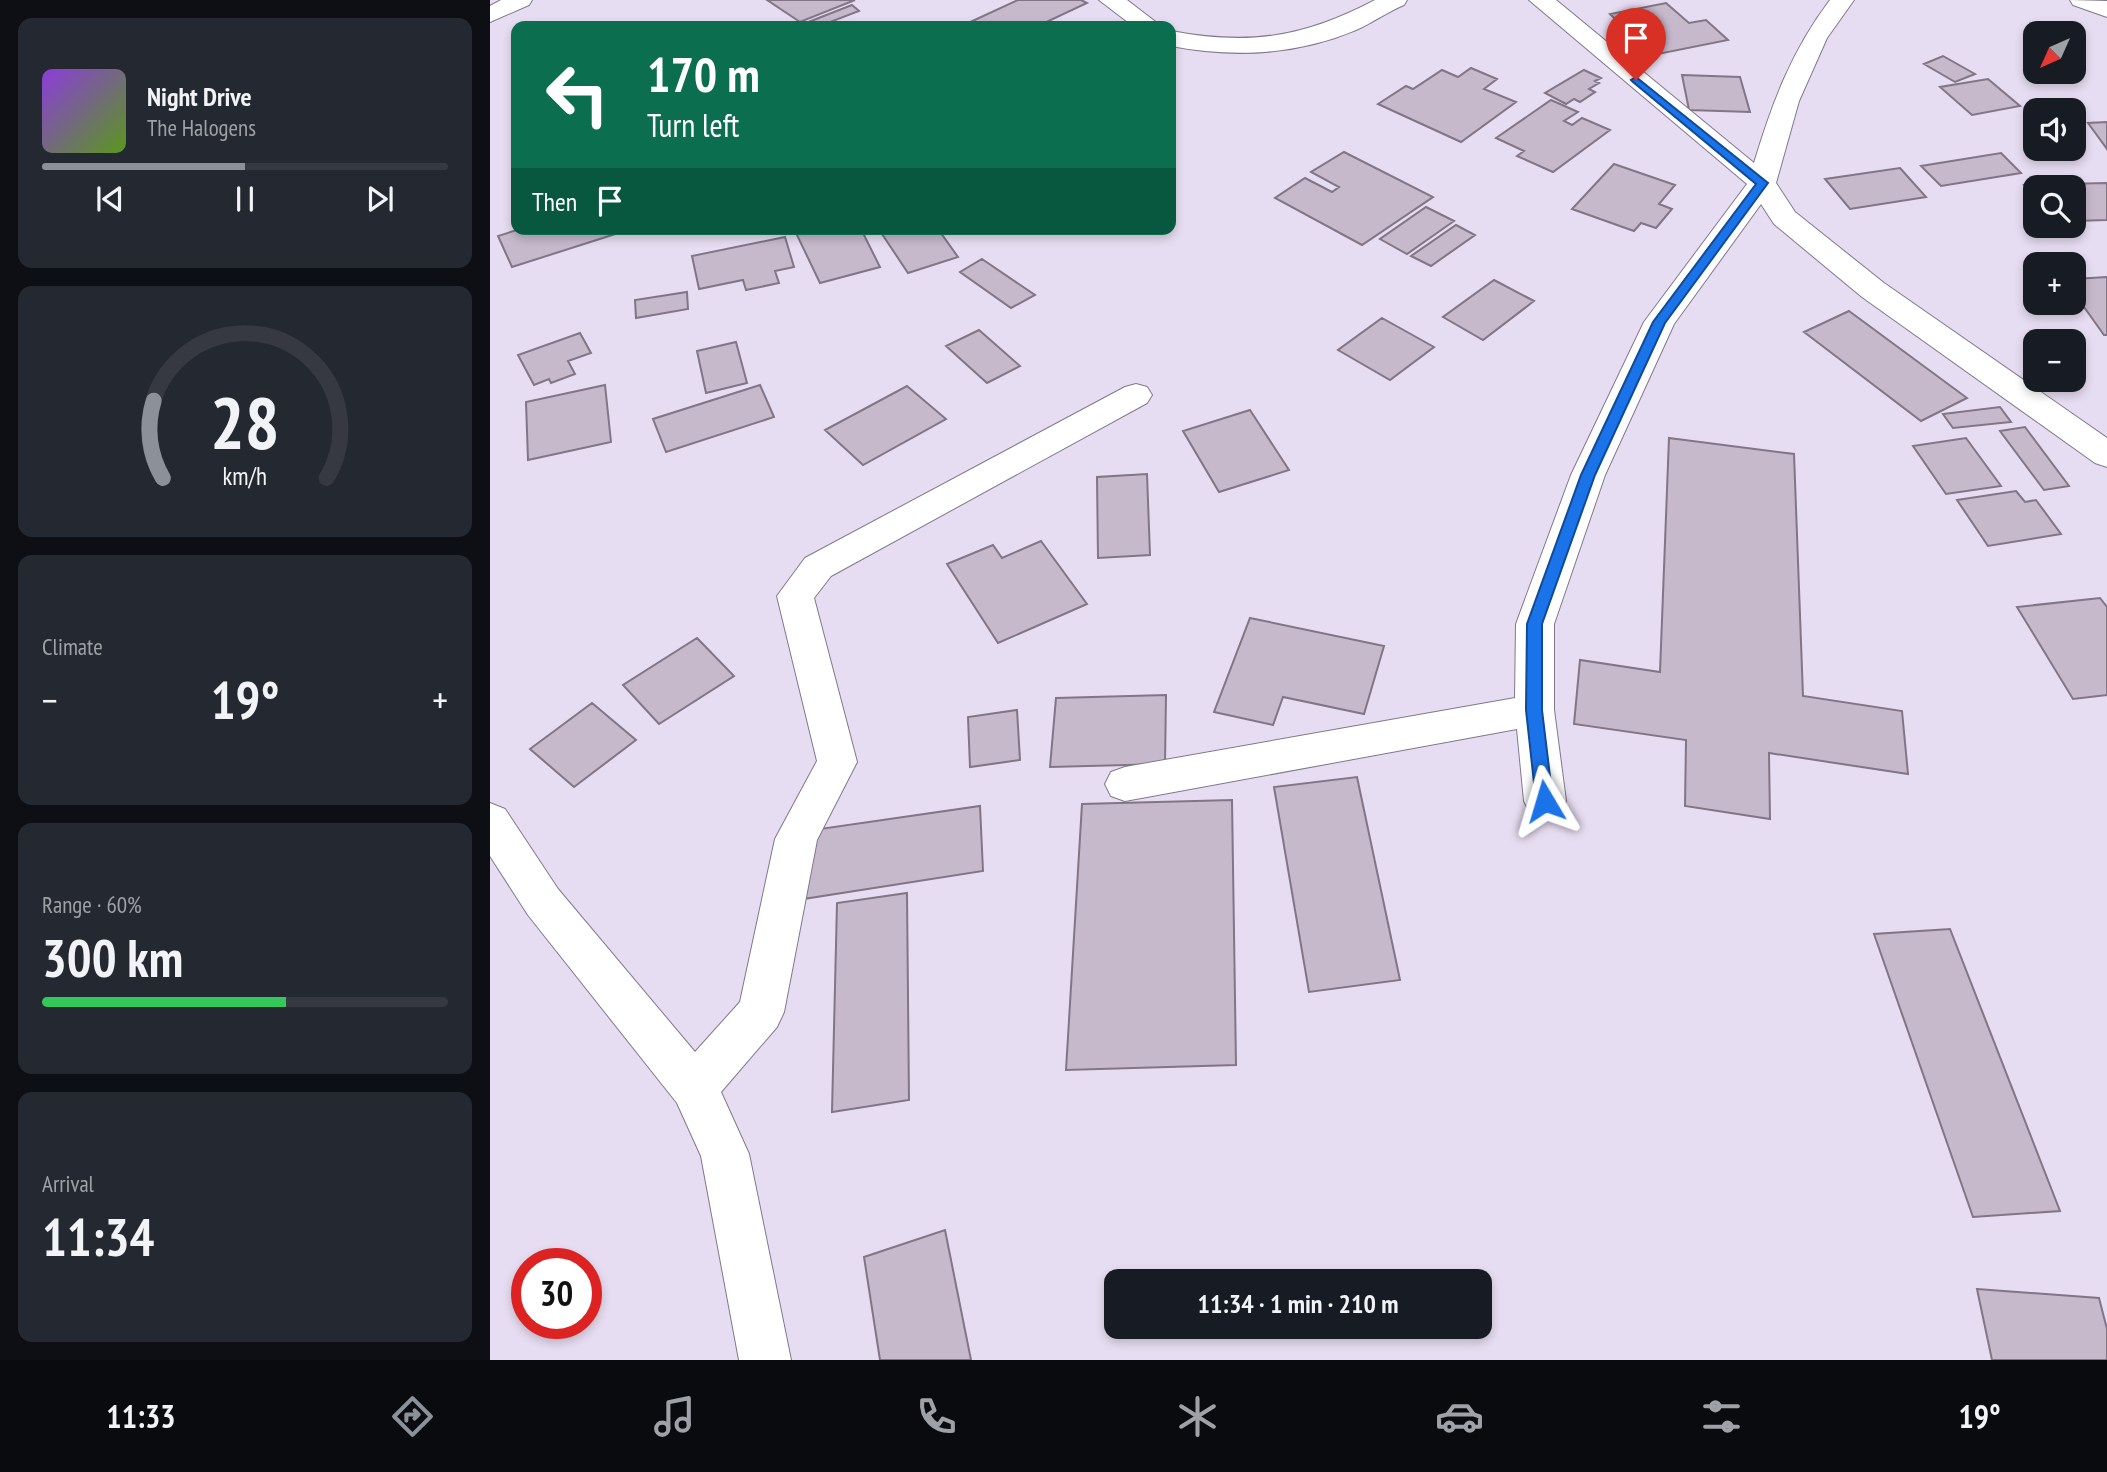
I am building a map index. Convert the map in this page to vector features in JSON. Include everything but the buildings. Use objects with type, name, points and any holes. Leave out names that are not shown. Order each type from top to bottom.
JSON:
[{"type":"street","points":[[514,0],[522,0]]},
{"type":"street","points":[[490,15],[522,0]]},
{"type":"street","points":[[1111,0],[1142,21]]},
{"type":"street","points":[[1176,40],[1235,48],[1274,44],[1317,36],[1395,0]]},
{"type":"street","points":[[1541,0],[1762,183],[1784,218],[1873,290],[2107,455]]},
{"type":"street","points":[[1545,801],[1534,710],[1535,624],[1588,475],[1659,322],[1762,183],[1786,101],[1815,37],[1842,0]]},
{"type":"street","points":[[2082,0],[2107,10]]},
{"type":"street","points":[[694,1087],[761,1012],[796,839],[837,762],[795,596],[818,567],[1136,396]]},
{"type":"street","points":[[1125,784],[1534,710]]},
{"type":"street","points":[[490,821],[543,902],[694,1087],[725,1154],[765,1360]]},
{"type":"route","points":[[1545,801],[1534,710],[1535,624],[1588,475],[1659,322],[1762,183],[1636,80]]}]
